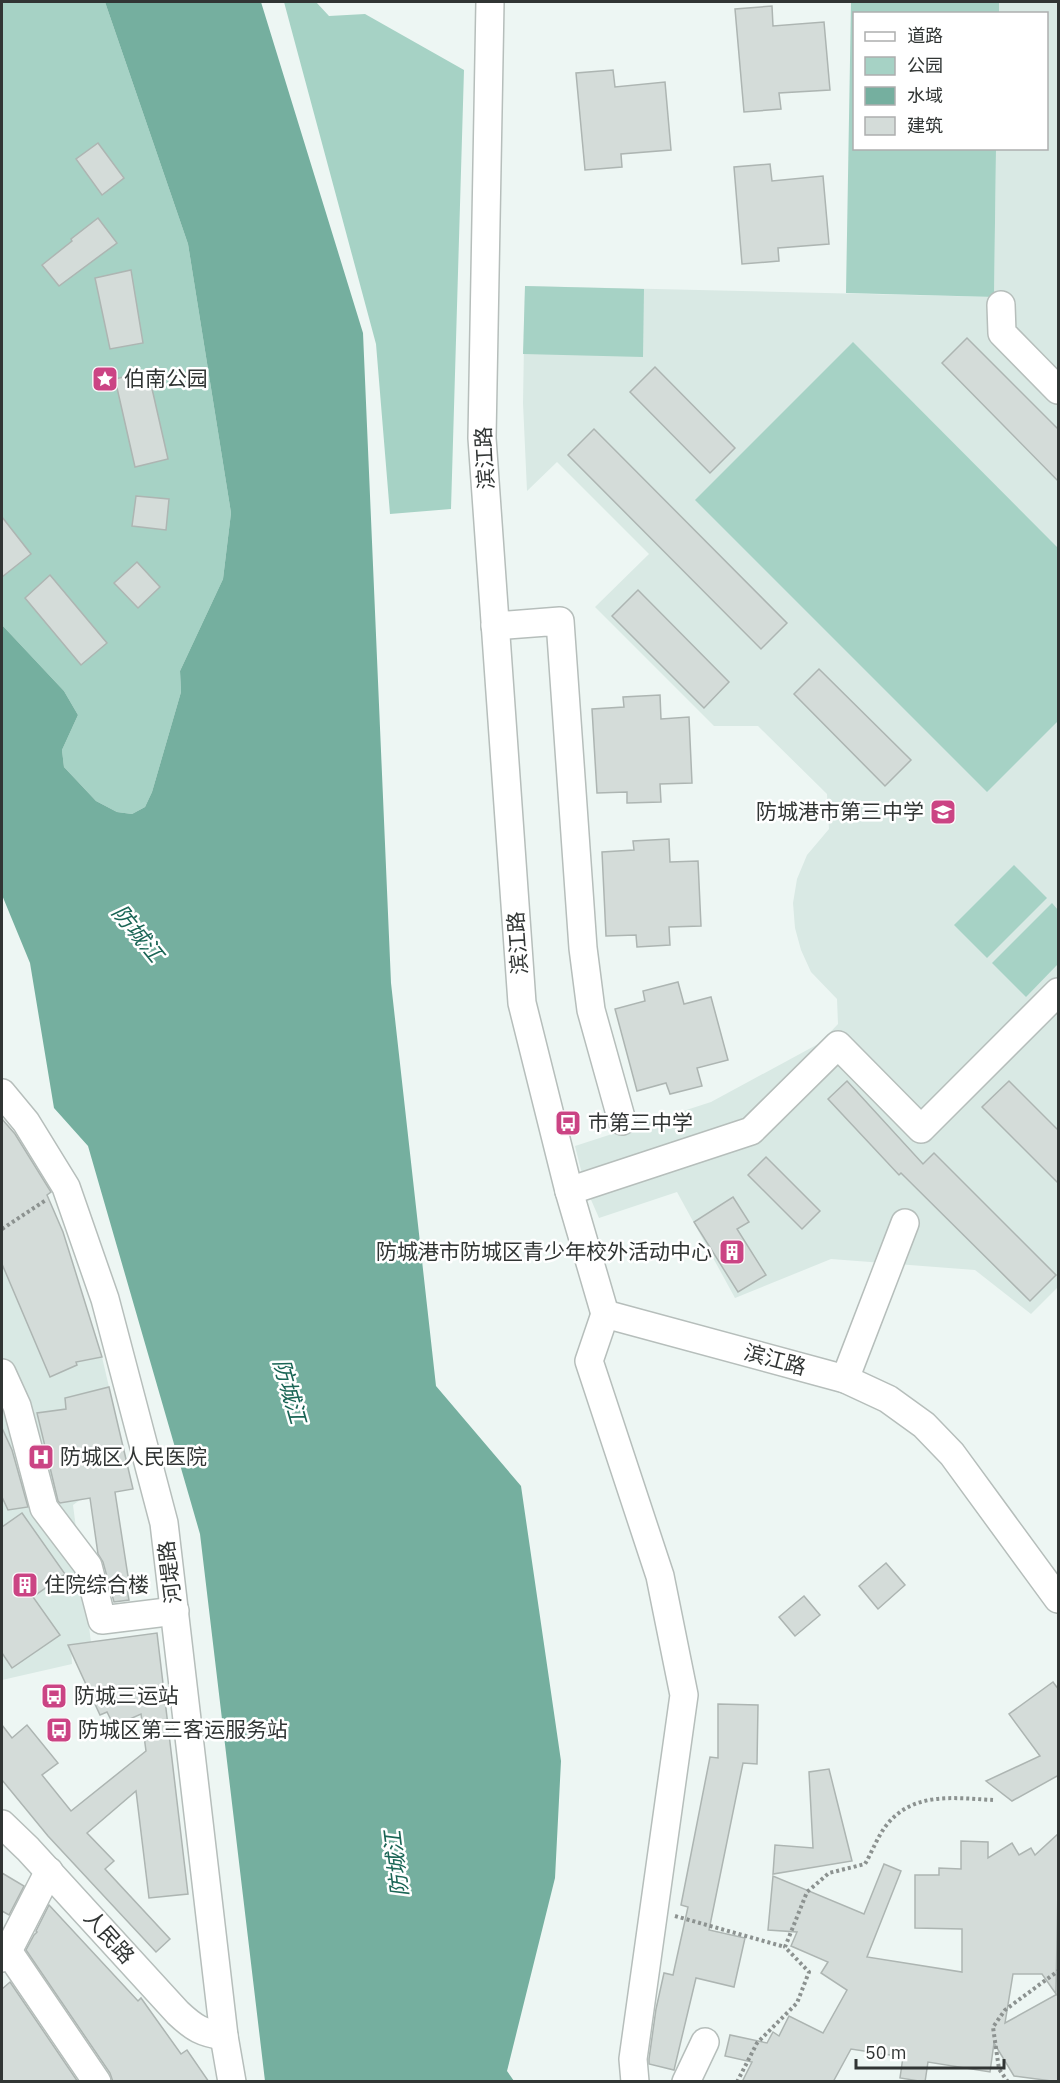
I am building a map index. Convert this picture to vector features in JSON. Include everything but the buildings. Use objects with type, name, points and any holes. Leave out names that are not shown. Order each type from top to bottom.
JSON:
[{"type":"street","name":"滨江路","points":[[490,2],[482,438],[522,1003],[569,1191],[605,1314],[845,1379],[888,1399],[931,1432],[952,1454],[1059,1599]]},
{"type":"street","points":[[1001,305],[1002,333],[1059,390]]},
{"type":"street","points":[[495,626],[560,621],[583,948],[591,1010],[622,1121]]},
{"type":"street","points":[[569,1191],[751,1131],[838,1045],[921,1129],[1059,992]]},
{"type":"street","name":"河堤路","points":[[2,1094],[26,1122],[66,1187],[105,1299],[161,1512],[175,1611],[224,2036],[232,2082]]},
{"type":"street","points":[[845,1379],[905,1223]]},
{"type":"street","points":[[605,1314],[589,1361],[660,1576],[684,1695],[633,2059],[635,2082]]},
{"type":"street","points":[[2,1373],[9,1410],[44,1508],[88,1566],[102,1620],[175,1611]]},
{"type":"street","name":"人民路","points":[[2,1824],[178,2013],[192,2026],[206,2033],[224,2036]]},
{"type":"street","points":[[49,1872],[5,1954],[97,2082]]},
{"type":"street","points":[[686,2082],[705,2042]]},
{"type":"path","points":[[2,1229],[66,1187]]},
{"type":"path","points":[[785,1947],[807,1892],[829,1873],[865,1864],[886,1827],[907,1807],[940,1797],[993,1800]]},
{"type":"path","points":[[654,1910],[785,1947],[808,1972],[797,2003],[757,2043],[737,2082]]},
{"type":"path","points":[[1008,2082],[999,2069],[993,2027],[1005,2010],[1059,1971]]},
{"type":"shaded area","name":"防城港市第三中学","points":[[999,2],[1058,2],[1058,1287],[1031,1314],[975,1270],[831,1259],[735,1298],[677,1192],[599,1218],[585,1186],[575,1146],[711,1102],[820,1043],[838,1024],[837,999],[811,972],[801,950],[795,928],[793,903],[797,879],[807,855],[829,829],[827,794],[758,726],[714,726],[595,607],[649,554],[557,462],[527,491],[523,403],[525,286],[994,297],[996,150],[1048,150],[1048,12],[999,12]]},
{"type":"shaded area","name":"防城区人民医院","points":[[19,1221],[80,1361],[102,1357],[109,1387],[65,1398],[84,1497],[73,1505],[91,1642],[71,1645],[72,1664],[2,1680],[2,1233]]},
{"type":"green space","name":"伯南公园","points":[[2,2],[105,2],[188,244],[231,513],[223,579],[180,671],[181,692],[152,792],[145,807],[132,814],[117,812],[96,801],[64,767],[62,750],[78,715],[64,691],[2,625]]},
{"type":"green space","points":[[284,2],[316,2],[329,16],[365,14],[464,70],[451,509],[390,514],[376,344]]},
{"type":"green space","points":[[851,2],[999,2],[999,12],[853,12],[853,150],[996,150],[994,297],[846,293]]},
{"type":"green space","points":[[525,286],[644,289],[643,357],[523,354]]},
{"type":"green space","points":[[853,342],[1058,548],[1058,721],[987,792],[695,500]]},
{"type":"green space","points":[[1014,865],[1047,898],[987,958],[954,925]]},
{"type":"green space","points":[[1052,903],[1058,910],[1058,964],[1026,997],[992,963]]},
{"type":"water","name":"防城江","points":[[105,2],[261,2],[363,333],[391,983],[436,1386],[521,1486],[561,1761],[555,1878],[507,2071],[514,2081],[265,2081],[200,1534],[88,1146],[54,1108],[30,963],[2,895],[2,625],[64,691],[78,715],[62,750],[64,767],[96,801],[117,812],[132,814],[145,807],[152,792],[181,692],[180,671],[223,579],[231,513],[188,244]]},
{"type":"place","name":"伯南公园","points":[[105,379]]},
{"type":"place","name":"防城港市第三中学","points":[[943,812]]},
{"type":"place","name":"巿第三中学","points":[[568,1123]]},
{"type":"place","name":"防城港市防城区青少年校外活动中心","points":[[732,1252]]},
{"type":"place","name":"防城区人民医院","points":[[41,1457]]},
{"type":"place","name":"住院综合楼","points":[[25,1585]]},
{"type":"place","name":"防城三运站","points":[[54,1696]]},
{"type":"place","name":"防城区第三客运服务站","points":[[59,1730]]}]
